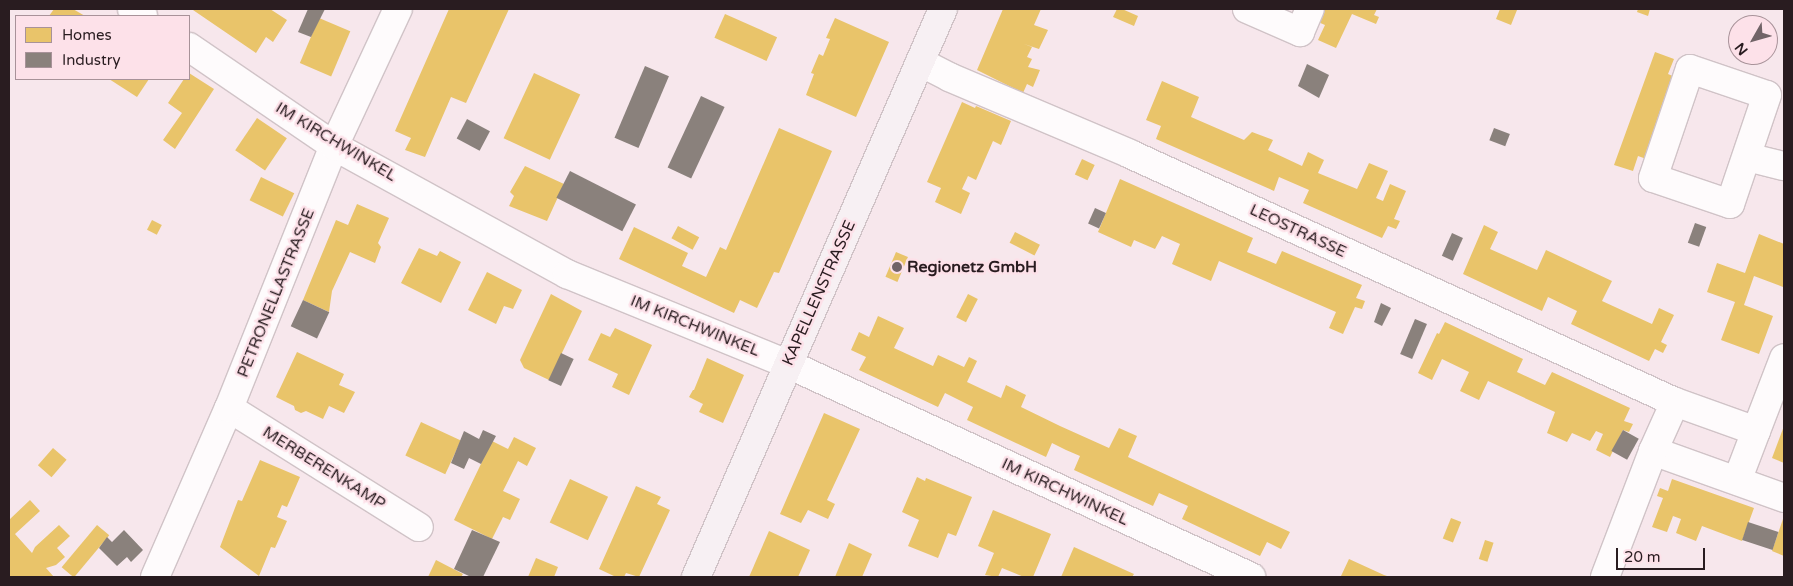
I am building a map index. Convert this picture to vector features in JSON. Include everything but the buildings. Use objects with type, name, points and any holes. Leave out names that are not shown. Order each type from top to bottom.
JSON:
[{"type":"street","name":"PETRONELLASTRASSE","points":[[155,577],[230,408],[334,146],[398,9]]},
{"type":"street","name":"KAPELLENSTRASSE","points":[[696,577],[943,9]]},
{"type":"street","points":[[1247,9],[1300,32],[1310,9]]},
{"type":"street","name":"IM KIRCHWINKEL","points":[[190,48],[334,146],[567,274],[788,364],[1251,577]]},
{"type":"street","name":"LEOSTRASSE","points":[[920,62],[949,77],[1130,154],[1675,402],[1756,432]]},
{"type":"street","points":[[1690,69],[1767,95],[1746,157],[1730,204],[1653,178],[1690,69]]},
{"type":"street","points":[[1746,157],[1784,166]]},
{"type":"street","points":[[1736,481],[1784,358]]},
{"type":"street","points":[[1605,577],[1653,451],[1675,402]]},
{"type":"street","name":"MERBERENKAMP","points":[[230,408],[419,527]]},
{"type":"street","points":[[1653,451],[1784,498]]},
{"type":"place","name":"Regionetz GmbH","points":[[897,267]]}]
